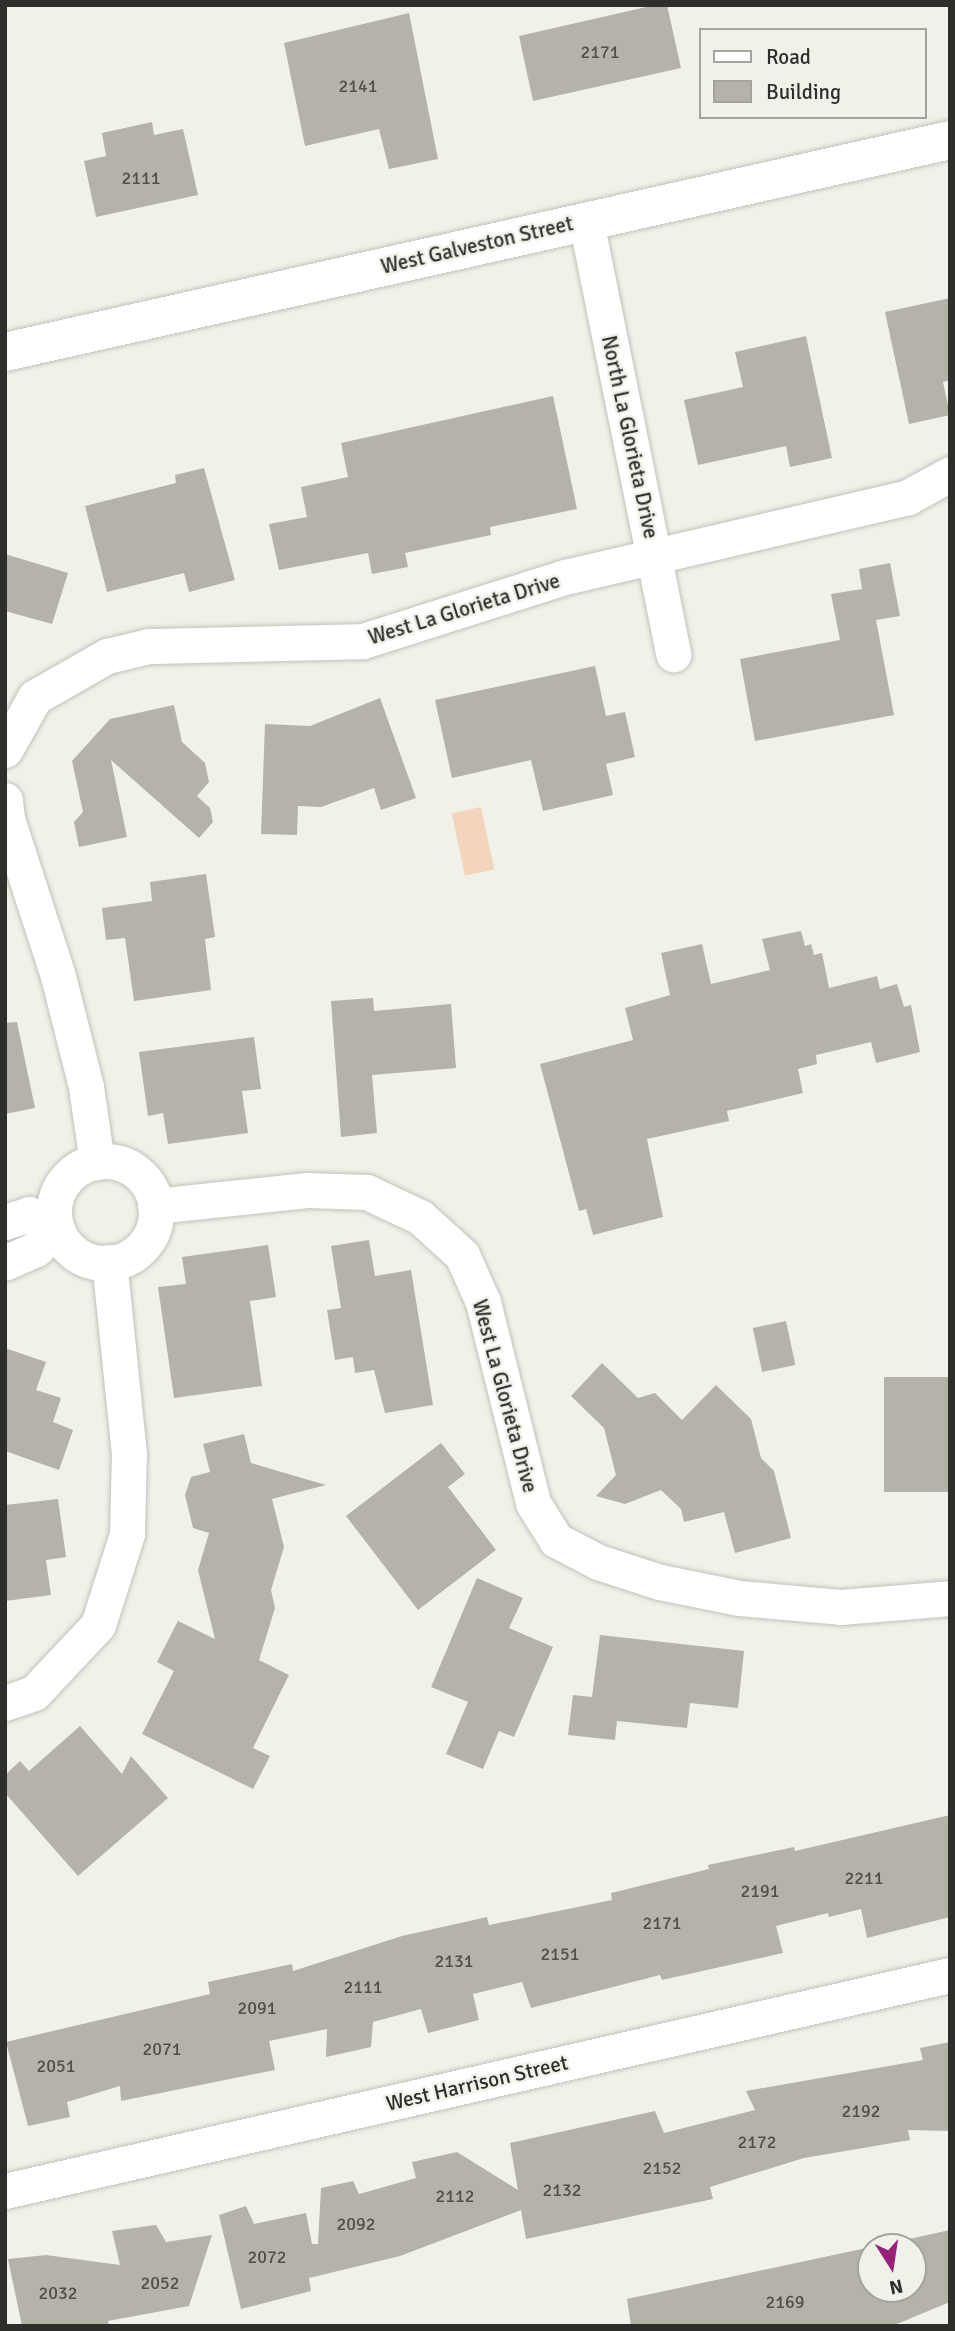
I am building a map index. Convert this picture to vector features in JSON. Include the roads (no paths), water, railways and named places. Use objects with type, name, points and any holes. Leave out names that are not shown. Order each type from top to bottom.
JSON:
[{"type":"street","name":"West Galveston Street","points":[[5,352],[950,139]]},
{"type":"street","name":"North La Glorieta Drive","points":[[586,221],[673,654]]},
{"type":"street","name":"West La Glorieta Drive","points":[[5,750],[35,697],[107,656],[149,646],[363,641],[565,577],[908,497],[950,474]]},
{"type":"street","points":[[6,813],[58,976],[86,1087],[97,1162]]},
{"type":"street","points":[[97,1162],[120,1163],[135,1170],[146,1181],[155,1206],[154,1228],[146,1243],[134,1254],[108,1262],[86,1259],[72,1250],[57,1227],[55,1202],[61,1187],[72,1173],[97,1162]]},
{"type":"street","name":"West La Glorieta Drive","points":[[155,1206],[307,1190],[367,1192],[420,1217],[461,1255],[483,1302],[533,1503],[556,1540],[588,1556],[660,1581],[739,1598],[841,1607],[950,1598]]},
{"type":"street","points":[[5,1222],[29,1214],[57,1227]]},
{"type":"street","points":[[5,1263],[36,1249],[57,1227]]},
{"type":"street","points":[[5,1703],[34,1693],[99,1625],[127,1534],[129,1454],[108,1262]]},
{"type":"street","name":"West Harrison Street","points":[[5,2191],[950,1975]]}]
